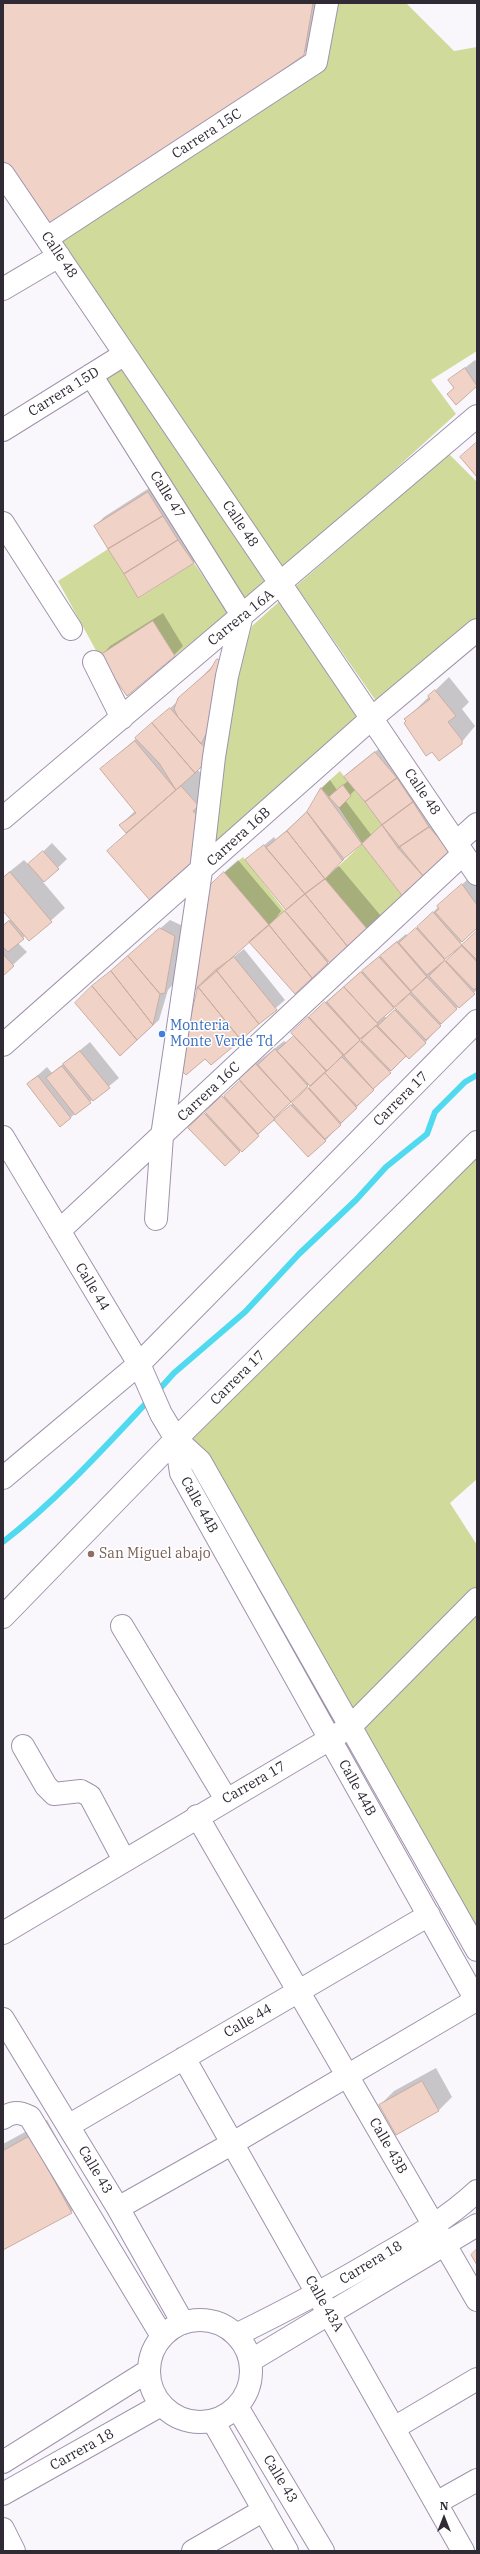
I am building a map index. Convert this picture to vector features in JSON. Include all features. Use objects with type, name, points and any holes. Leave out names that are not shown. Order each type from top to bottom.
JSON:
[{"type":"street","name":"Carrera 15C","points":[[3,289],[53,247],[316,62],[327,3]]},
{"type":"street","name":"Calle 48","points":[[3,174],[477,874]]},
{"type":"street","name":"Carrera 15D","points":[[3,430],[125,354]]},
{"type":"street","name":"Calle 47","points":[[91,375],[242,615]]},
{"type":"street","name":"Carrera 16A","points":[[3,818],[242,615],[281,585],[477,416]]},
{"type":"street","points":[[3,522],[71,629]]},
{"type":"street","points":[[156,1219],[162,1136],[201,871],[214,757],[227,676],[242,615]]},
{"type":"street","name":"Carrera 16B","points":[[3,1045],[372,718],[477,630]]},
{"type":"street","points":[[94,662],[122,718]]},
{"type":"street","name":"Carrera 16C","points":[[59,1231],[162,1136],[460,848],[477,824]]},
{"type":"street","name":"Carrera 17","points":[[3,1478],[141,1369],[477,1021]]},
{"type":"street","points":[[172,1072],[198,1101]]},
{"type":"street","name":"Calle 44","points":[[3,1137],[141,1369],[161,1414],[176,1439]]},
{"type":"street","name":"Carrera 17","points":[[3,1617],[176,1439],[477,1142]]},
{"type":"street","name":"Calle 44B","points":[[176,1439],[200,1461],[350,1727],[475,1939]]},
{"type":"street","name":"Calle 44B","points":[[176,1439],[181,1473],[476,2001]]},
{"type":"street","points":[[201,1508],[220,1496]]},
{"type":"street","name":"Carrera 17","points":[[3,1933],[197,1816],[350,1727],[477,1599]]},
{"type":"street","points":[[122,1626],[226,1799]]},
{"type":"street","points":[[23,1746],[46,1786],[54,1794],[81,1791],[90,1796],[124,1860]]},
{"type":"street","name":"Calle 43B","points":[[197,1816],[300,1991],[477,2300]]},
{"type":"street","name":"Calle 44","points":[[68,2126],[429,1915]]},
{"type":"street","points":[[118,2208],[233,2143],[476,2001]]},
{"type":"street","name":"Calle 43","points":[[3,2019],[118,2208],[183,2323]]},
{"type":"street","name":"Calle 43A","points":[[184,2058],[463,2551]]},
{"type":"street","name":"Calle 43","points":[[3,2118],[10,2113],[21,2113],[30,2117],[162,2336]]},
{"type":"street","name":"Carrera 18","points":[[236,2335],[318,2294],[434,2226],[457,2209],[477,2191]]},
{"type":"street","name":"Carrera 18","points":[[250,2361],[446,2246],[477,2225]]},
{"type":"street","points":[[197,2320],[211,2321],[225,2326],[236,2335],[248,2352],[250,2361],[249,2385],[237,2407],[226,2415],[213,2421],[190,2422],[180,2418],[161,2405],[154,2395],[148,2371],[150,2358],[162,2336],[183,2323],[197,2320]]},
{"type":"street","points":[[3,2462],[148,2371]]},
{"type":"street","points":[[394,2428],[477,2379]]},
{"type":"street","name":"Carrera 18","points":[[3,2494],[161,2405]]},
{"type":"street","name":"Calle 43","points":[[237,2407],[323,2551]]},
{"type":"street","name":"Calle 43","points":[[213,2421],[287,2551]]},
{"type":"street","points":[[436,2503],[477,2480]]},
{"type":"street","points":[[193,2551],[264,2510]]},
{"type":"street","points":[[3,2529],[14,2551]]},
{"type":"green space","points":[[330,3],[406,3],[454,51],[477,47],[477,351],[431,380],[456,414],[282,572],[52,245],[316,62]]},
{"type":"green space","points":[[123,365],[270,588],[246,608],[103,379]]},
{"type":"green space","points":[[449,454],[477,482],[477,619],[376,701],[296,586]]},
{"type":"green space","points":[[108,549],[139,598],[194,563],[228,613],[175,656],[153,621],[99,656],[58,581]]},
{"type":"green space","points":[[282,599],[363,721],[216,853],[212,834],[237,671],[252,626]]},
{"type":"green space","points":[[340,771],[382,825],[362,843],[339,808],[351,796],[343,785],[329,797],[321,788]]},
{"type":"green space","points":[[362,844],[404,898],[367,929],[325,879]]},
{"type":"green space","points":[[243,857],[285,911],[269,925],[224,873]]},
{"type":"green space","points":[[477,1156],[477,1479],[450,1503],[477,1545],[477,1956],[176,1439]]},
{"type":"building","points":[[3,3],[313,3],[304,55],[47,238],[3,165]]},
{"type":"building","points":[[465,368],[477,386],[456,405],[447,394],[454,388],[448,380]]},
{"type":"building","points":[[477,442],[477,477],[460,457]]},
{"type":"building","points":[[148,492],[163,516],[108,549],[94,526]]},
{"type":"building","points":[[163,516],[178,540],[124,574],[108,549]]},
{"type":"building","points":[[178,540],[194,563],[138,598],[124,574]]},
{"type":"building","points":[[153,621],[175,656],[127,696],[99,656]]},
{"type":"building","points":[[217,659],[227,662],[212,723],[201,744],[178,717],[174,709],[178,698],[210,670]]},
{"type":"building","points":[[435,690],[456,716],[448,722],[462,740],[462,744],[439,761],[432,752],[426,756],[404,723],[406,721],[404,719],[430,699],[428,696]]},
{"type":"building","points":[[170,708],[212,756],[195,773],[152,723]]},
{"type":"building","points":[[152,723],[195,773],[176,790],[159,763],[135,738]]},
{"type":"building","points":[[135,741],[176,790],[126,833],[119,825],[136,813],[100,769]]},
{"type":"building","points":[[375,752],[397,778],[365,802],[344,777]]},
{"type":"building","points":[[397,778],[413,802],[382,825],[365,802]]},
{"type":"building","points":[[343,785],[351,796],[339,808],[329,797]]},
{"type":"building","points":[[181,786],[199,806],[193,811],[204,823],[189,874],[154,905],[107,851]]},
{"type":"building","points":[[321,788],[362,844],[342,860],[307,812]]},
{"type":"building","points":[[413,802],[429,827],[398,848],[382,825]]},
{"type":"building","points":[[307,812],[344,859],[325,879],[287,831]]},
{"type":"building","points":[[382,825],[424,877],[405,892],[404,898],[362,844]]},
{"type":"building","points":[[429,827],[451,852],[424,877],[398,848]]},
{"type":"building","points":[[287,831],[325,879],[305,894],[266,848]]},
{"type":"building","points":[[264,845],[305,894],[286,910],[245,860]]},
{"type":"building","points":[[43,851],[59,869],[44,882],[28,864]]},
{"type":"building","points":[[10,872],[52,922],[29,941],[3,911],[3,878]]},
{"type":"building","points":[[224,872],[269,925],[186,998],[206,889]]},
{"type":"building","points":[[325,879],[368,930],[348,947],[305,894]]},
{"type":"building","points":[[462,884],[477,905],[477,928],[462,942],[435,912],[439,909],[437,906]]},
{"type":"building","points":[[305,894],[348,947],[330,963],[285,911]]},
{"type":"building","points":[[285,911],[328,963],[312,978],[269,925]]},
{"type":"building","points":[[433,912],[462,945],[445,959],[417,927]]},
{"type":"building","points":[[9,921],[24,939],[8,952],[3,947],[3,926]]},
{"type":"building","points":[[269,925],[312,978],[295,994],[249,942]]},
{"type":"building","points":[[160,928],[175,936],[165,993],[160,994],[128,956]]},
{"type":"building","points":[[416,928],[445,960],[427,975],[399,943]]},
{"type":"building","points":[[477,931],[477,960],[462,945]]},
{"type":"building","points":[[397,942],[427,977],[411,991],[380,956]]},
{"type":"building","points":[[462,946],[477,962],[477,987],[474,990],[446,961]]},
{"type":"building","points":[[3,954],[14,966],[3,976]]},
{"type":"building","points":[[128,956],[160,994],[153,1025],[111,971]]},
{"type":"building","points":[[234,957],[277,1010],[259,1024],[216,970]]},
{"type":"building","points":[[379,957],[411,992],[394,1007],[362,971]]},
{"type":"building","points":[[445,961],[475,994],[459,1008],[429,976]]},
{"type":"building","points":[[216,970],[259,1024],[241,1040],[198,987]]},
{"type":"building","points":[[111,971],[153,1025],[137,1040],[92,986]]},
{"type":"building","points":[[361,972],[394,1008],[377,1023],[344,987]]},
{"type":"building","points":[[427,977],[457,1009],[441,1024],[411,992]]},
{"type":"building","points":[[92,986],[137,1040],[120,1056],[75,1003]]},
{"type":"building","points":[[198,987],[241,1040],[211,1065],[205,1059],[186,1075],[179,1068]]},
{"type":"building","points":[[344,987],[378,1024],[360,1039],[327,1002]]},
{"type":"building","points":[[410,994],[441,1026],[426,1040],[395,1008]]},
{"type":"building","points":[[325,1002],[360,1040],[344,1055],[309,1017]]},
{"type":"building","points":[[395,1010],[426,1043],[409,1059],[378,1026]]},
{"type":"building","points":[[308,1017],[343,1055],[327,1071],[291,1033]]},
{"type":"building","points":[[376,1026],[406,1056],[391,1071],[361,1040]]},
{"type":"building","points":[[294,1036],[326,1071],[310,1086],[277,1051]]},
{"type":"building","points":[[360,1041],[391,1073],[373,1089],[344,1056]]},
{"type":"building","points":[[275,1049],[308,1086],[291,1102],[258,1065]]},
{"type":"building","points":[[80,1051],[110,1088],[93,1101],[63,1064]]},
{"type":"building","points":[[342,1057],[374,1090],[357,1106],[325,1073]]},
{"type":"building","points":[[255,1063],[291,1102],[274,1118],[238,1078]]},
{"type":"building","points":[[62,1066],[91,1103],[75,1115],[46,1078]]},
{"type":"building","points":[[325,1073],[357,1108],[341,1123],[309,1088]]},
{"type":"building","points":[[38,1076],[71,1118],[60,1127],[27,1084]]},
{"type":"building","points":[[240,1081],[275,1119],[258,1134],[224,1096]]},
{"type":"building","points":[[308,1088],[341,1125],[325,1139],[292,1103]]},
{"type":"building","points":[[222,1096],[259,1136],[242,1152],[205,1112]]},
{"type":"building","points":[[291,1105],[326,1141],[308,1157],[274,1120]]},
{"type":"building","points":[[204,1113],[240,1152],[225,1166],[188,1128]]},
{"type":"building","points":[[422,2081],[439,2111],[396,2135],[379,2105]]},
{"type":"building","points":[[30,2136],[72,2213],[3,2250],[3,2151]]},
{"type":"building","points":[[477,2249],[477,2265],[471,2255]]},
{"type":"waterway","points":[[156,1393],[174,1373],[245,1312],[299,1254],[356,1200],[386,1167],[427,1134],[435,1112],[465,1082],[477,1075]]},
{"type":"waterway","points":[[3,1542],[61,1492],[149,1400]]},
{"type":"place","name":"Monteria Monte Verde Td","points":[[162,1034]]},
{"type":"place","name":"San Miguel abajo","points":[[91,1554]]}]
